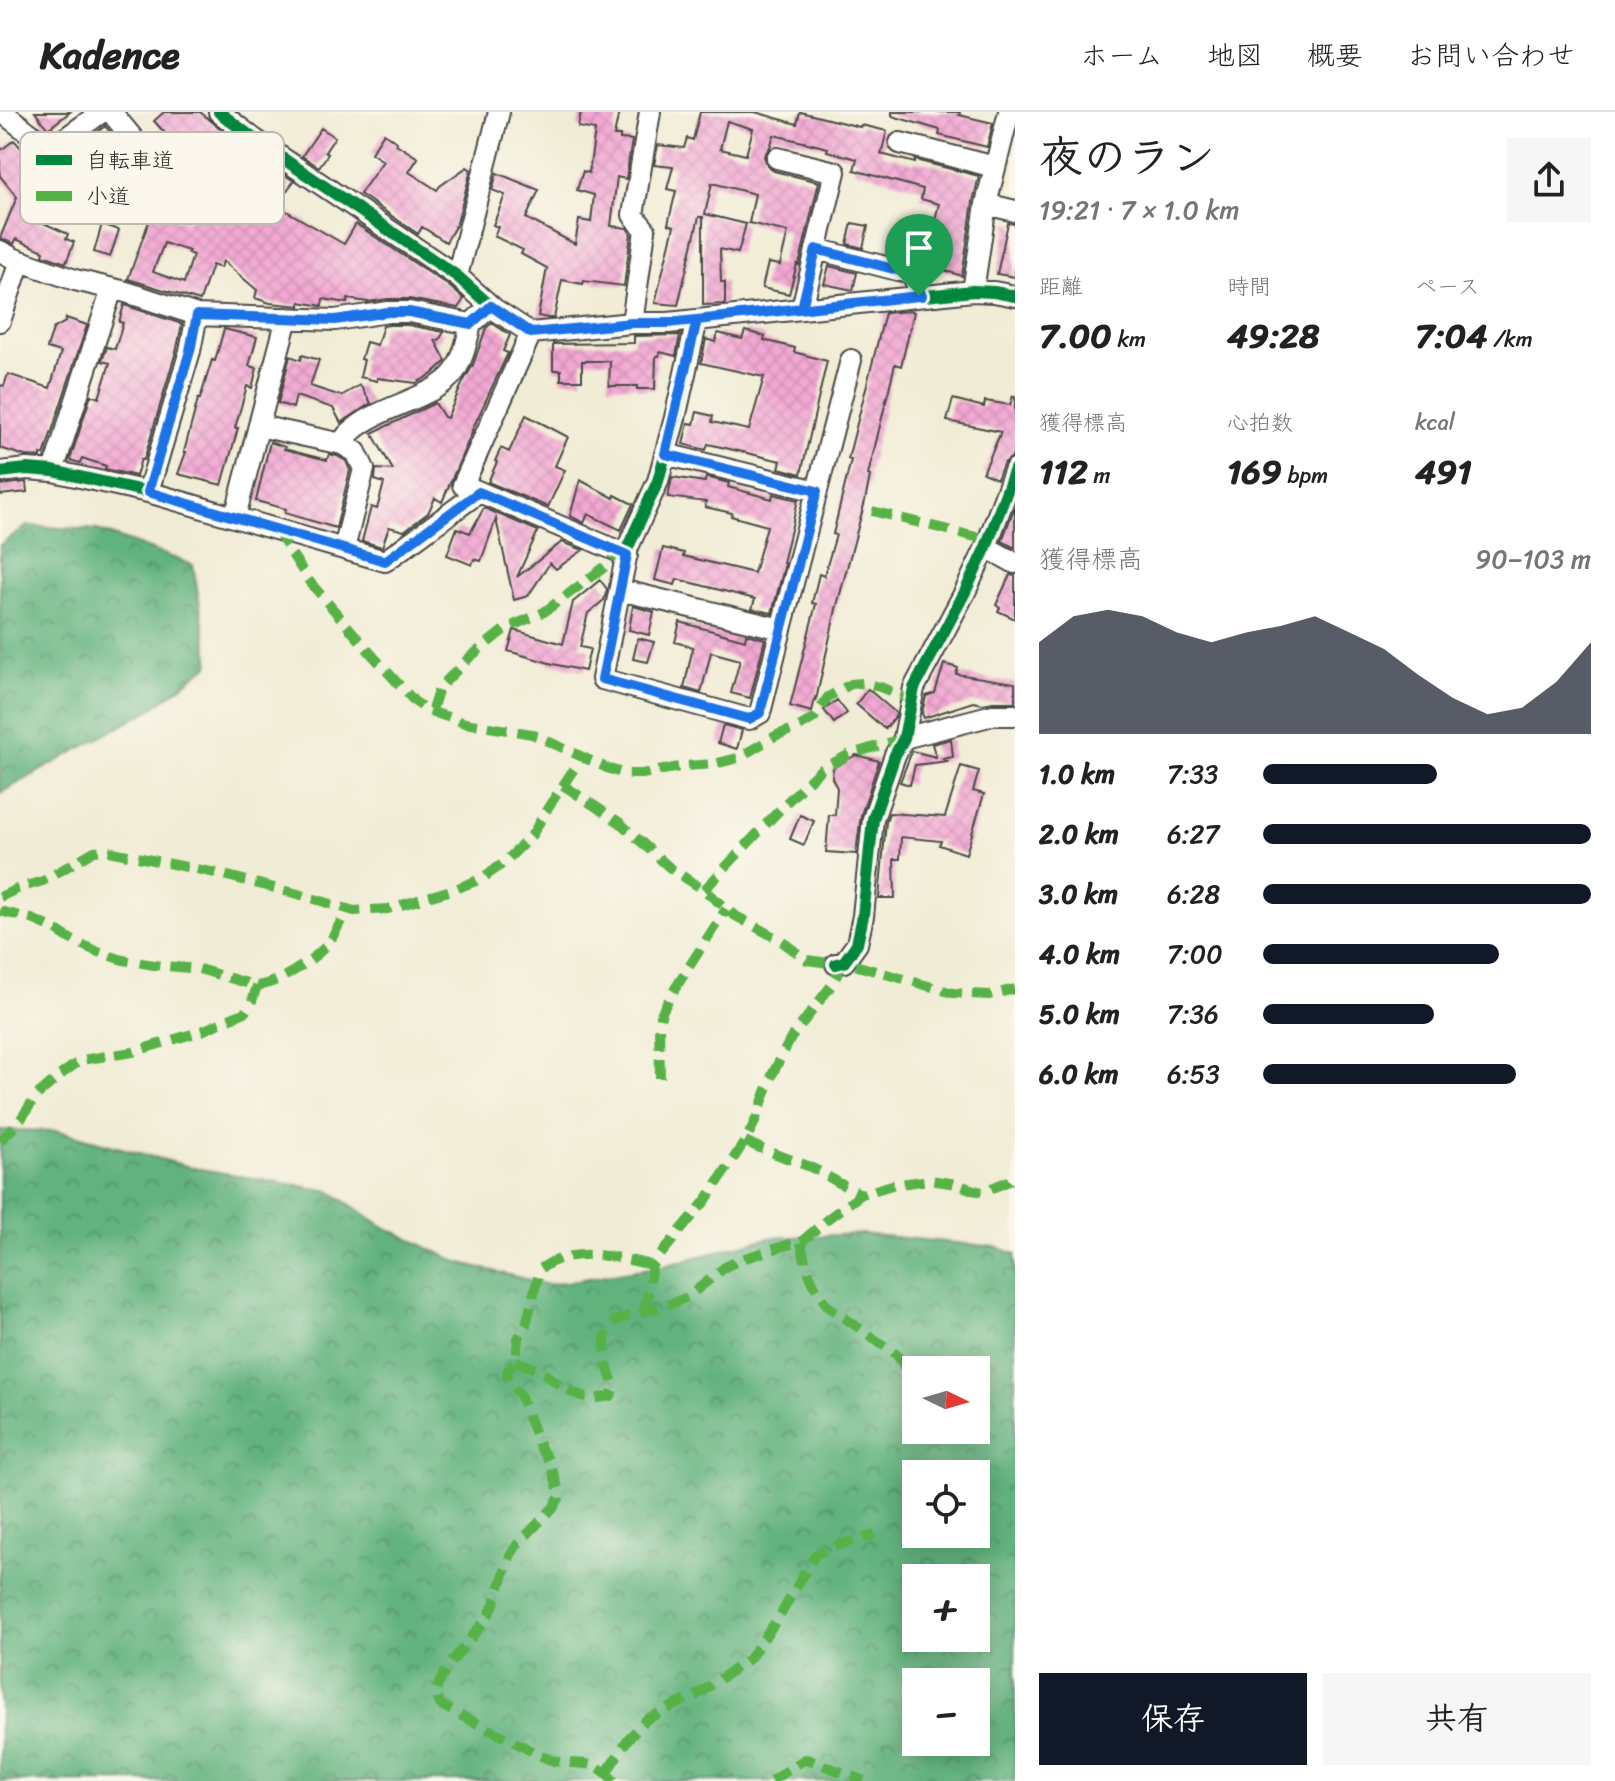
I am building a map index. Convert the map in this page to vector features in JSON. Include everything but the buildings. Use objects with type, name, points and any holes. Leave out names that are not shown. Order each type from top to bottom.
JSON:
[{"type":"street","points":[[2,112],[28,132]]},
{"type":"street","points":[[74,132],[102,112]]},
{"type":"street","points":[[111,112],[128,132]]},
{"type":"street","points":[[219,112],[245,132]]},
{"type":"street","points":[[457,276],[499,112]]},
{"type":"street","points":[[632,323],[645,230],[633,215],[650,112]]},
{"type":"street","points":[[973,291],[986,204],[1007,114]]},
{"type":"street","points":[[900,143],[995,167]]},
{"type":"street","points":[[777,158],[835,172],[802,308]]},
{"type":"street","points":[[284,159],[457,276],[491,306],[531,333],[632,323],[668,323],[973,291],[1015,296]]},
{"type":"street","points":[[986,204],[1015,211]]},
{"type":"street","points":[[816,249],[909,273],[922,296]]},
{"type":"street","points":[[0,251],[75,280],[197,315],[335,320],[409,312],[471,324]]},
{"type":"street","points":[[0,321],[20,261]]},
{"type":"street","points":[[53,471],[112,289]]},
{"type":"street","points":[[342,444],[345,437],[372,416],[443,383],[455,371],[466,348],[471,324],[491,306]]},
{"type":"street","points":[[148,492],[190,351],[197,315]]},
{"type":"street","points":[[235,517],[287,318]]},
{"type":"street","points":[[697,320],[658,481],[628,547],[602,679],[749,719],[760,713],[851,360]]},
{"type":"street","points":[[531,333],[463,485],[627,555]]},
{"type":"street","points":[[259,426],[342,444],[356,452],[364,469],[344,549]]},
{"type":"street","points":[[665,454],[817,491]]},
{"type":"street","points":[[0,472],[27,469],[53,471],[148,492],[385,561],[479,492]]},
{"type":"street","points":[[836,964],[844,962],[857,944],[873,819],[904,738],[914,688],[986,547],[1015,469]]},
{"type":"street","points":[[986,547],[1015,563]]},
{"type":"street","points":[[620,590],[781,629]]},
{"type":"street","points":[[904,738],[993,715],[1015,715]]},
{"type":"green space","points":[[27,526],[97,530],[193,565],[210,664],[153,708],[0,793],[0,545]]},
{"type":"green space","points":[[0,1130],[59,1131],[194,1168],[330,1191],[382,1226],[458,1262],[548,1285],[667,1265],[768,1238],[862,1234],[997,1247],[1015,1254],[1015,1781],[0,1781]]},
{"type":"marked path","points":[[872,511],[988,540]]},
{"type":"marked path","points":[[276,529],[309,581],[414,701],[427,710],[465,723],[532,734],[627,774],[714,764],[738,758],[814,718],[828,697],[851,684],[880,687],[912,700]]},
{"type":"marked path","points":[[432,710],[439,688],[470,657],[505,629],[544,612],[610,563],[618,551]]},
{"type":"marked path","points":[[704,890],[820,770],[848,755],[904,738]]},
{"type":"marked path","points":[[0,897],[43,881],[94,851],[103,850],[216,873],[354,911],[388,909],[483,878],[505,862],[532,835],[582,757]]},
{"type":"marked path","points":[[563,785],[619,822],[670,868],[734,915],[780,940],[807,960],[836,964]]},
{"type":"marked path","points":[[0,911],[32,919],[98,952],[123,960],[199,969],[257,986],[283,977],[318,954],[331,940],[347,909]]},
{"type":"marked path","points":[[660,1078],[659,1025],[662,1012],[726,909]]},
{"type":"marked path","points":[[645,1311],[652,1265],[706,1200],[745,1141],[791,1038],[831,986],[844,962],[953,993],[989,995],[1015,989]]},
{"type":"marked path","points":[[0,1141],[19,1122],[37,1095],[81,1060],[133,1052],[202,1031],[245,1012],[257,986]]},
{"type":"marked path","points":[[745,1141],[810,1167],[862,1194]]},
{"type":"marked path","points":[[516,1361],[576,1394],[592,1398],[611,1396],[614,1386],[606,1363],[605,1338],[616,1320],[688,1297],[725,1267],[742,1259],[801,1242],[862,1194],[892,1185],[930,1180],[982,1192],[1009,1181],[1015,1174]]},
{"type":"marked path","points":[[801,1242],[810,1276],[822,1299],[897,1355],[902,1362]]},
{"type":"marked path","points":[[614,1781],[591,1765],[560,1762],[536,1753],[443,1706],[435,1692],[446,1669],[487,1618],[517,1545],[559,1498],[550,1462],[540,1447],[520,1395],[507,1376],[516,1361],[518,1339],[526,1325],[540,1269],[566,1257],[580,1255],[609,1256],[652,1265]]},
{"type":"marked path","points":[[607,1772],[628,1739],[647,1719],[700,1693],[749,1659],[779,1617],[815,1555],[834,1546],[875,1535]]},
{"type":"marked path","points":[[771,1781],[805,1759],[864,1781]]},
{"type":"cycle path","points":[[219,112],[245,132]]},
{"type":"cycle path","points":[[284,159],[457,276],[494,309],[531,333],[632,323],[668,323],[973,291],[1015,296]]},
{"type":"cycle path","points":[[697,320],[658,481],[628,547],[602,679],[749,719],[760,713],[781,629]]},
{"type":"cycle path","points":[[0,472],[27,469],[53,471],[148,492],[385,561],[479,492]]},
{"type":"cycle path","points":[[836,964],[844,962],[857,944],[873,819],[904,738],[914,688],[986,547],[1015,469]]},
{"type":"route","points":[[919,296],[736,316],[697,320],[668,323],[632,323],[531,333],[491,306],[471,324],[409,312],[335,320],[197,315],[190,351],[148,492],[385,561],[479,492],[627,555],[602,679],[749,719],[760,713],[817,491],[665,454],[697,320],[802,308],[816,249],[909,273],[922,296],[919,296]]}]
